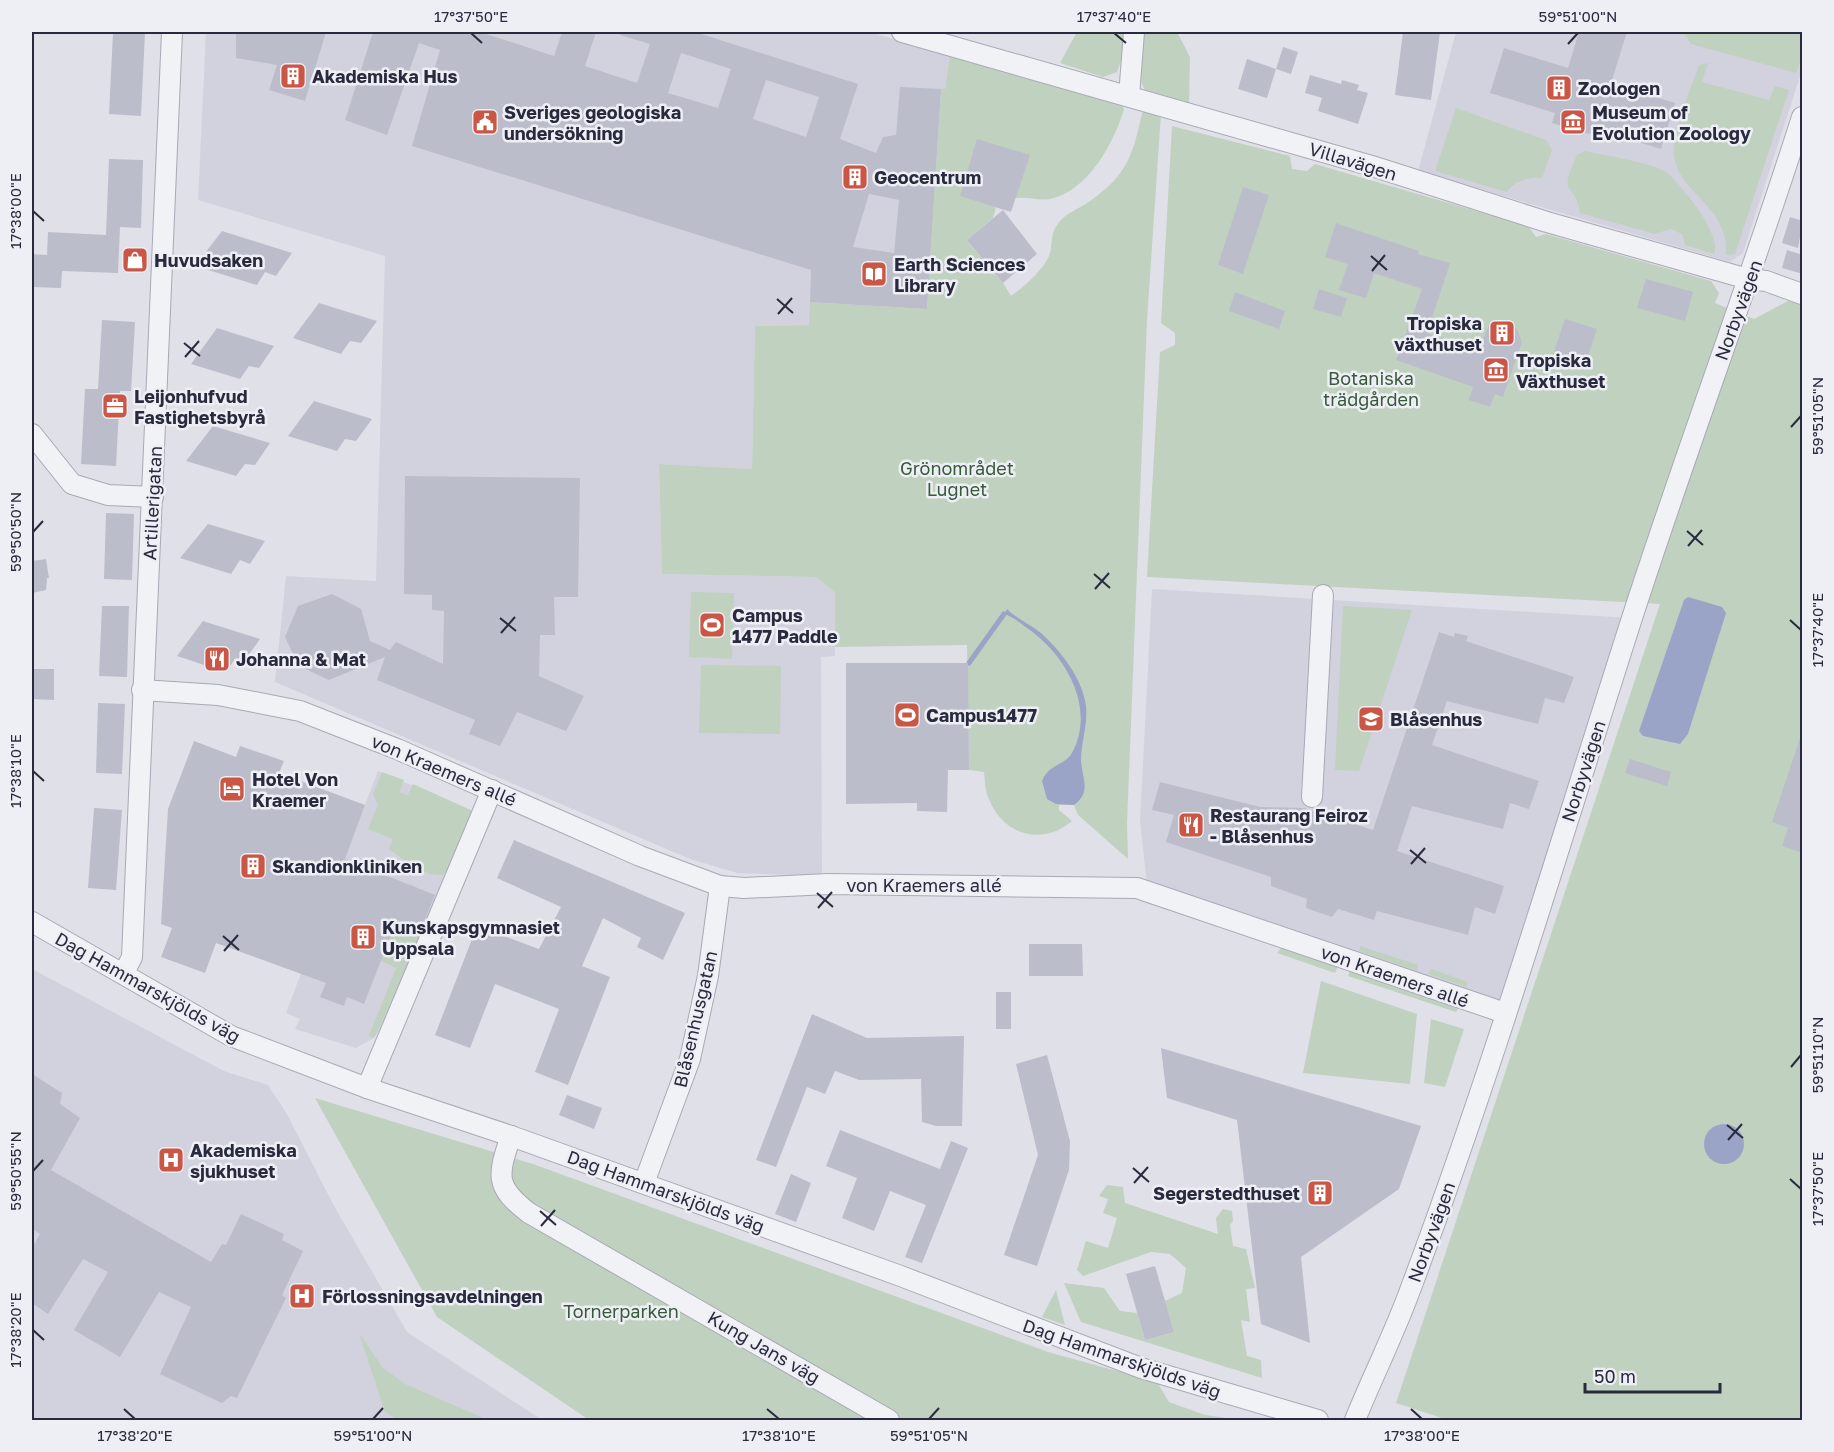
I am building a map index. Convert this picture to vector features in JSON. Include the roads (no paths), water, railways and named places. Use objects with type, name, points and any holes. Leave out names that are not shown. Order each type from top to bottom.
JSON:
[{"type":"street","name":"Artillerigatan","points":[[124,973],[132,957],[172,32]]},
{"type":"street","name":"Villavägen","points":[[902,32],[1372,166],[1541,220],[1748,279],[1766,281],[1803,294]]},
{"type":"street","points":[[1129,96],[1134,32]]},
{"type":"street","name":"Norbyvägen","points":[[1355,1420],[1408,1295],[1489,1068],[1671,500],[1803,117]]},
{"type":"street","points":[[32,434],[72,484],[108,495],[153,497]]},
{"type":"street","points":[[1312,797],[1323,595]]},
{"type":"street","name":"von Kraemers allé","points":[[142,690],[218,696],[300,711],[492,790],[640,856],[720,886],[744,888],[828,884],[1137,888],[1505,1013]]},
{"type":"street","points":[[367,1088],[492,790]]},
{"type":"street","name":"Blåsenhusgatan","points":[[644,1183],[690,1059],[708,976],[720,886]]},
{"type":"street","name":"Dag Hammarskjölds väg","points":[[32,922],[231,1036],[367,1088],[511,1136],[898,1275],[1141,1368],[1318,1420]]},
{"type":"street","name":"Kung Jans väg","points":[[511,1136],[501,1175],[501,1184],[508,1197],[529,1213],[889,1420]]},
{"type":"water","points":[[1688,597],[1722,607],[1726,613],[1688,734],[1680,744],[1643,736],[1639,731],[1684,600]]},
{"type":"water","points":[[1007,609],[1041,633],[1056,648],[1070,666],[1084,696],[1086,720],[1081,760],[1085,785],[1083,795],[1074,805],[1056,804],[1047,799],[1042,781],[1049,771],[1070,756],[1079,734],[1081,716],[1073,682],[1053,651],[1027,628],[1004,614]]},
{"type":"water","points":[[1724,1124],[1738,1130],[1744,1144],[1738,1158],[1724,1164],[1710,1158],[1704,1144],[1710,1130]]},
{"type":"waterway","points":[[969,663],[1004,614]]},
{"type":"place","name":"Akademiska Hus","points":[[293,76]]},
{"type":"place","name":"Zoologen","points":[[1559,88]]},
{"type":"place","name":"Sveriges geologiska undersökning","points":[[485,122]]},
{"type":"place","name":"Museum of Evolution Zoology","points":[[1573,122]]},
{"type":"place","name":"Geocentrum","points":[[855,177]]},
{"type":"place","name":"Huvudsaken","points":[[135,260]]},
{"type":"place","name":"Earth Sciences Library","points":[[874,274]]},
{"type":"place","name":"Tropiska växthuset","points":[[1502,333]]},
{"type":"place","name":"Tropiska Växthuset","points":[[1496,370]]},
{"type":"place","name":"Leijonhufvud Fastighetsbyrå","points":[[115,406]]},
{"type":"place","name":"Campus 1477 Paddle","points":[[712,625]]},
{"type":"place","name":"Johanna & Mat","points":[[217,659]]},
{"type":"place","name":"Campus1477","points":[[907,715]]},
{"type":"place","name":"Blåsenhus","points":[[1371,719]]},
{"type":"place","name":"Hotel Von Kraemer","points":[[232,789]]},
{"type":"place","name":"Restaurang Feiroz - Blåsenhus","points":[[1191,825]]},
{"type":"place","name":"Skandionkliniken","points":[[253,866]]},
{"type":"place","name":"Kunskapsgymnasiet Uppsala","points":[[363,937]]},
{"type":"place","name":"Akademiska sjukhuset","points":[[171,1160]]},
{"type":"place","name":"Segerstedthuset","points":[[1320,1193]]},
{"type":"place","name":"Förlossningsavdelningen","points":[[302,1296]]},
{"type":"park label","name":"Botaniska trädgården","points":[[1371,388]]},
{"type":"park label","name":"Grönområdet Lugnet","points":[[957,478]]},
{"type":"park label","name":"Tornerparken","points":[[621,1311]]}]
